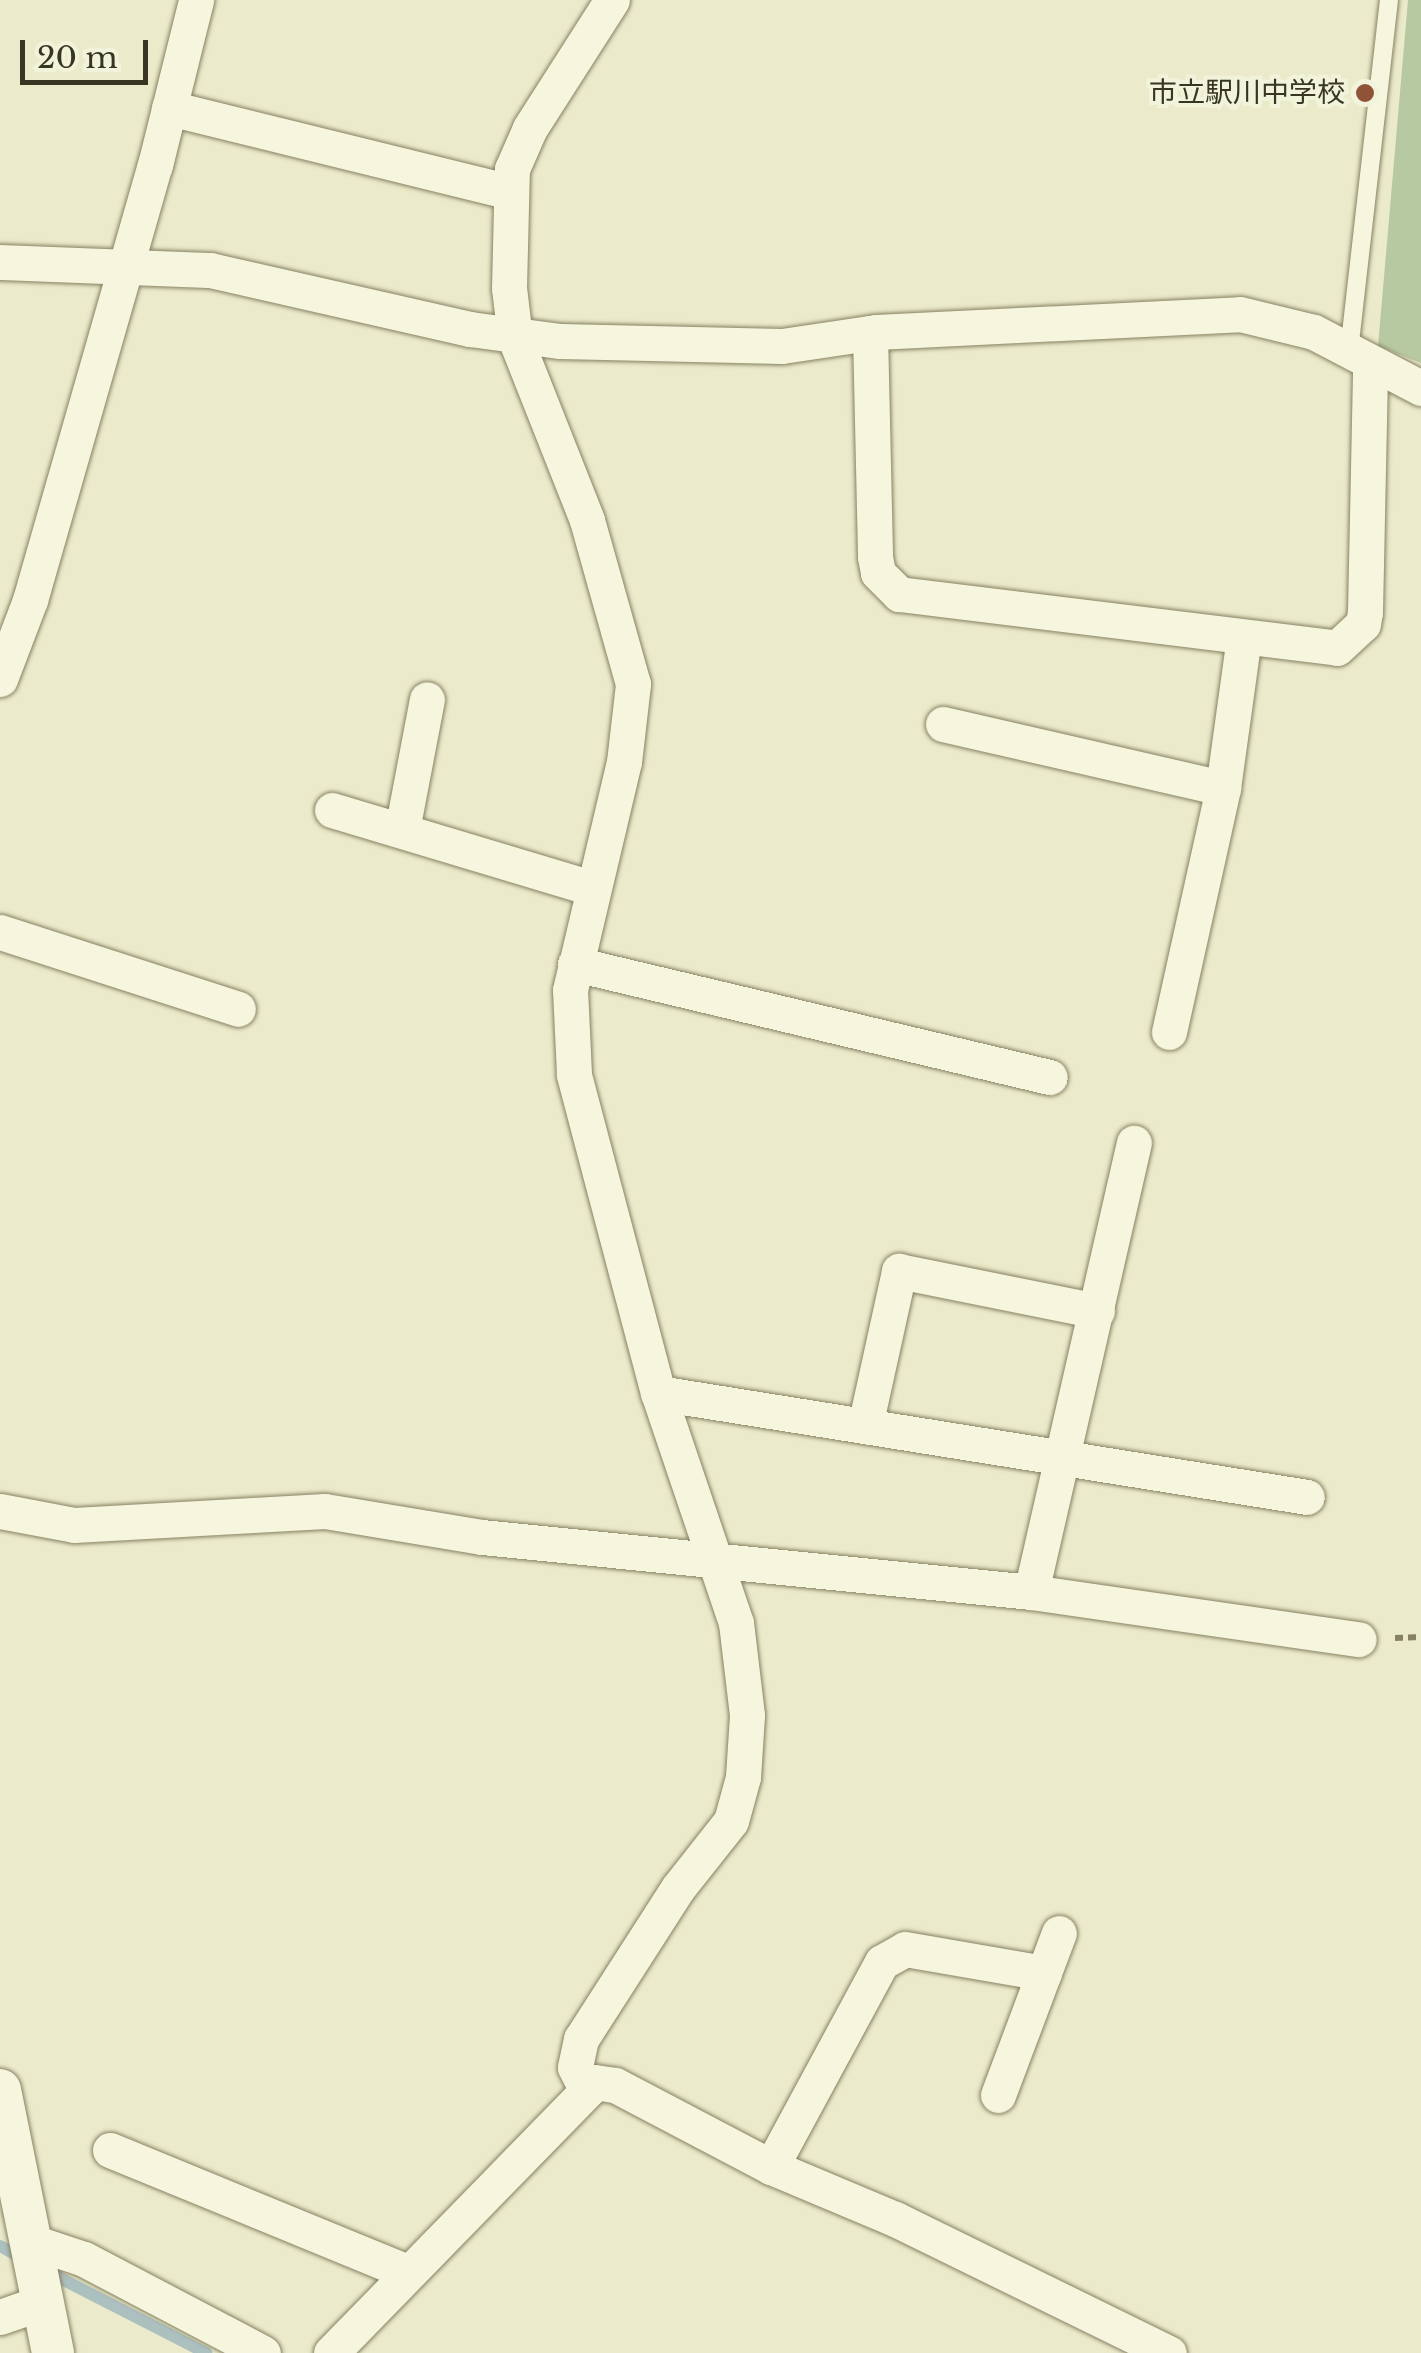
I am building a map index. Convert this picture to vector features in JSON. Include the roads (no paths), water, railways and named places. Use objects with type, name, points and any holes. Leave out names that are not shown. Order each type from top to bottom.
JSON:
[{"type":"street","points":[[0,679],[30,600],[170,108],[196,0]]},
{"type":"street","points":[[586,2087],[575,2067],[581,2039],[678,1888],[719,1841],[739,1802],[745,1678],[736,1623],[658,1393],[582,1119],[568,1033],[575,964],[624,762],[634,684],[592,537],[516,338],[508,191],[530,128],[612,0]]},
{"type":"street","points":[[170,108],[508,191]]},
{"type":"street","points":[[0,262],[210,270],[516,338],[729,346],[870,333],[1240,314],[1294,324],[1421,388]]},
{"type":"street","points":[[870,333],[874,557],[887,585],[916,598],[1337,648],[1364,624],[1359,356]]},
{"type":"street","points":[[1169,1032],[1223,788],[1244,637]]},
{"type":"street","points":[[402,830],[426,698]]},
{"type":"street","points":[[943,724],[1223,788]]},
{"type":"street","points":[[332,810],[592,888]]},
{"type":"street","points":[[0,932],[238,1009]]},
{"type":"street","points":[[575,964],[1050,1077]]},
{"type":"street","points":[[1031,1592],[1134,1143]]},
{"type":"street","points":[[865,1426],[900,1271],[1097,1310]]},
{"type":"street","points":[[658,1393],[1307,1497]]},
{"type":"street","points":[[0,1511],[74,1525],[325,1512],[482,1537],[1031,1592],[1359,1639]]},
{"type":"street","points":[[998,2095],[1060,1933]]},
{"type":"street","points":[[772,2166],[882,1962],[905,1950],[1044,1974]]},
{"type":"street","points":[[331,2353],[586,2087],[615,2085],[772,2166],[895,2219],[1168,2353]]},
{"type":"street","points":[[0,2090],[48,2325],[0,2317]]},
{"type":"street","points":[[110,2150],[408,2272]]},
{"type":"street","points":[[32,2249],[84,2258],[262,2353]]},
{"type":"lane","points":[[1359,356],[1389,0]]},
{"type":"waterway","points":[[0,2246],[22,2258]]},
{"type":"waterway","points":[[48,2272],[206,2353]]},
{"type":"place","name":"市立駅川中学校","points":[[1365,93]]}]
